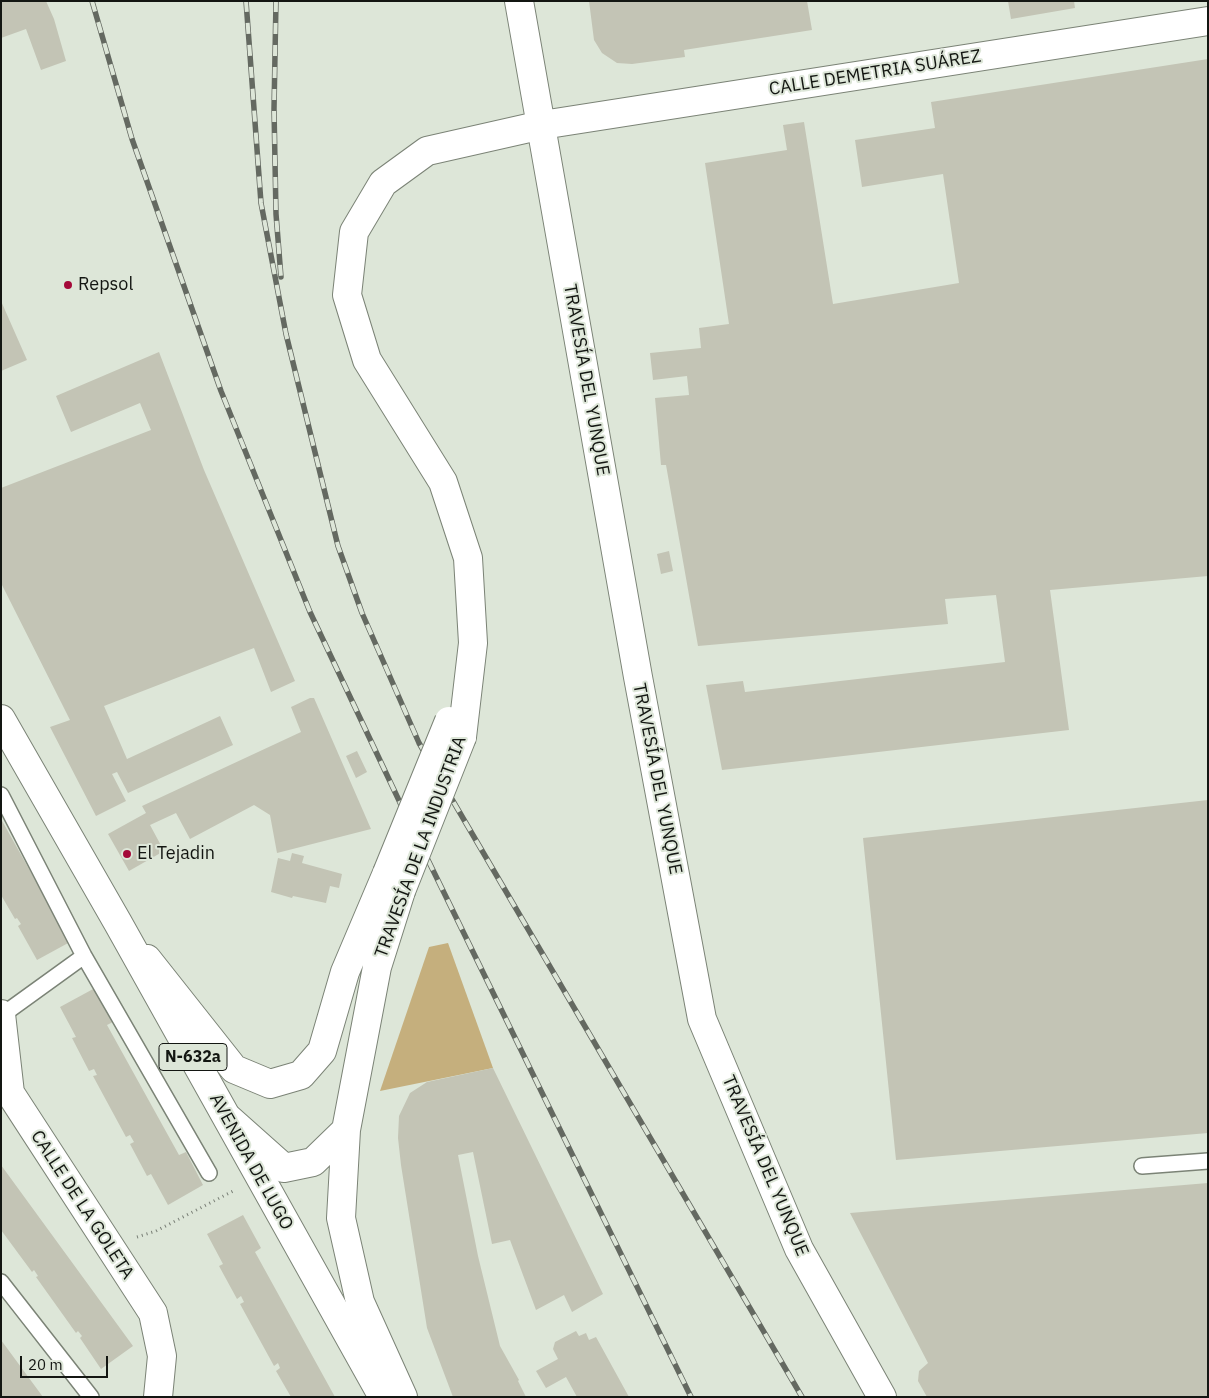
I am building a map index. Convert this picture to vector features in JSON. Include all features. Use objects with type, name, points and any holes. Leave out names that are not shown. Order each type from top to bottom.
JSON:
[{"type":"street","points":[[519,1],[542,125]]},
{"type":"street","name":"CALLE DEMETRIA SUÁREZ","points":[[542,125],[1208,21]]},
{"type":"street","name":"TRAVESÍA DE LA INDUSTRIA","points":[[118,923],[234,1069],[270,1084],[301,1076],[322,1051],[344,972],[394,882],[456,729],[473,643],[468,558],[443,482],[367,360],[347,295],[354,232],[384,183],[427,151],[542,125]]},
{"type":"street","name":"TRAVESÍA DEL YUNQUE","points":[[542,125],[636,668],[702,1019],[799,1249],[882,1397]]},
{"type":"street","name":"AVENIDA DE LUGO","points":[[1,719],[118,923],[383,1397]]},
{"type":"street","name":"TRAVESÍA DE LA INDUSTRIA","points":[[394,882],[346,1130],[341,1218],[360,1302],[403,1397]]},
{"type":"street","name":"CALLE DE LA GOLETA","points":[[2,1015],[4,1072],[10,1094],[153,1313],[162,1356],[158,1397]]},
{"type":"street","points":[[226,1116],[284,1168],[313,1162],[346,1130]]},
{"type":"lane","points":[[1,795],[84,956],[209,1173]]},
{"type":"lane","points":[[2,1015],[84,956]]},
{"type":"lane","points":[[1142,1166],[1208,1161]]},
{"type":"lane","points":[[1,1282],[91,1397]]},
{"type":"path","points":[[96,1226],[112,1218],[126,1226],[135,1238],[156,1231],[260,1177]]},
{"type":"shaded area","points":[[448,943],[493,1068],[380,1091],[429,947]]},
{"type":"building","points":[[1,1],[46,1],[54,19],[66,61],[41,70],[26,29],[1,38]]},
{"type":"building","points":[[589,1],[807,1],[812,30],[684,50],[685,57],[632,64],[617,63],[602,53],[594,40]]},
{"type":"building","points":[[1008,1],[1074,1],[1075,8],[1011,19]]},
{"type":"building","points":[[1208,59],[1208,576],[1050,590],[1069,730],[722,770],[706,685],[743,681],[745,692],[1005,662],[996,595],[945,599],[948,624],[698,646],[666,465],[661,465],[655,398],[689,395],[687,376],[653,380],[650,353],[701,348],[699,328],[729,324],[705,163],[787,150],[783,125],[804,122],[833,304],[959,283],[943,174],[862,187],[855,140],[935,128],[931,102]]},
{"type":"building","points":[[1,301],[27,360],[1,371]]},
{"type":"building","points":[[159,352],[204,470],[295,681],[271,692],[254,648],[104,706],[127,759],[220,716],[233,745],[128,793],[117,772],[112,774],[126,801],[96,816],[50,727],[70,720],[1,583],[1,488],[151,430],[140,403],[71,432],[56,396]]},
{"type":"building","points":[[669,551],[673,571],[661,574],[657,554]]},
{"type":"building","points":[[314,698],[371,829],[277,853],[270,815],[254,805],[190,839],[176,813],[150,825],[164,851],[129,871],[108,834],[146,813],[142,806],[301,732],[291,707]]},
{"type":"building","points":[[357,751],[367,772],[356,778],[346,756]]},
{"type":"building","points":[[1208,800],[1208,1133],[896,1160],[863,838]]},
{"type":"building","points":[[1,819],[70,942],[37,960],[18,926],[21,924],[17,918],[15,919],[1,895]]},
{"type":"building","points":[[292,853],[304,856],[302,863],[342,874],[339,888],[330,886],[326,903],[293,896],[292,898],[271,892],[278,858],[290,861]]},
{"type":"building","points":[[95,988],[113,1022],[107,1025],[179,1155],[186,1152],[203,1185],[168,1205],[151,1174],[147,1176],[130,1144],[134,1142],[130,1135],[126,1137],[93,1076],[97,1075],[94,1069],[89,1071],[72,1038],[76,1037],[60,1007]]},
{"type":"building","points":[[493,1068],[603,1294],[572,1312],[564,1295],[536,1310],[510,1240],[492,1244],[473,1152],[458,1155],[478,1256],[500,1346],[526,1397],[453,1397],[427,1328],[401,1165],[398,1138],[399,1116],[410,1093],[427,1082]]},
{"type":"building","points":[[1,1165],[133,1346],[101,1369],[80,1338],[82,1336],[78,1331],[76,1333],[36,1277],[38,1276],[34,1270],[32,1272],[1,1230]]},
{"type":"building","points":[[1208,1183],[1208,1397],[927,1397],[918,1381],[919,1371],[928,1363],[850,1213]]},
{"type":"building","points":[[243,1215],[261,1248],[255,1252],[335,1397],[291,1397],[276,1371],[280,1368],[278,1363],[274,1366],[240,1304],[244,1302],[241,1296],[237,1299],[219,1266],[223,1264],[207,1234]]},
{"type":"building","points":[[576,1331],[579,1336],[586,1333],[589,1340],[596,1337],[629,1397],[577,1397],[566,1377],[546,1388],[536,1371],[558,1359],[553,1349],[555,1342]]},
{"type":"building","points":[[1,1340],[43,1397],[1,1397]]},
{"type":"railway","points":[[92,1],[132,139],[221,391],[310,612],[403,809],[691,1397]]},
{"type":"railway","points":[[246,1],[261,203],[286,334],[338,546],[362,613],[419,743],[802,1397]]},
{"type":"railway","points":[[276,1],[274,109],[276,214],[281,277]]},
{"type":"place","name":"Repsol","points":[[68,285]]},
{"type":"place","name":"El Tejadin","points":[[127,854]]}]
